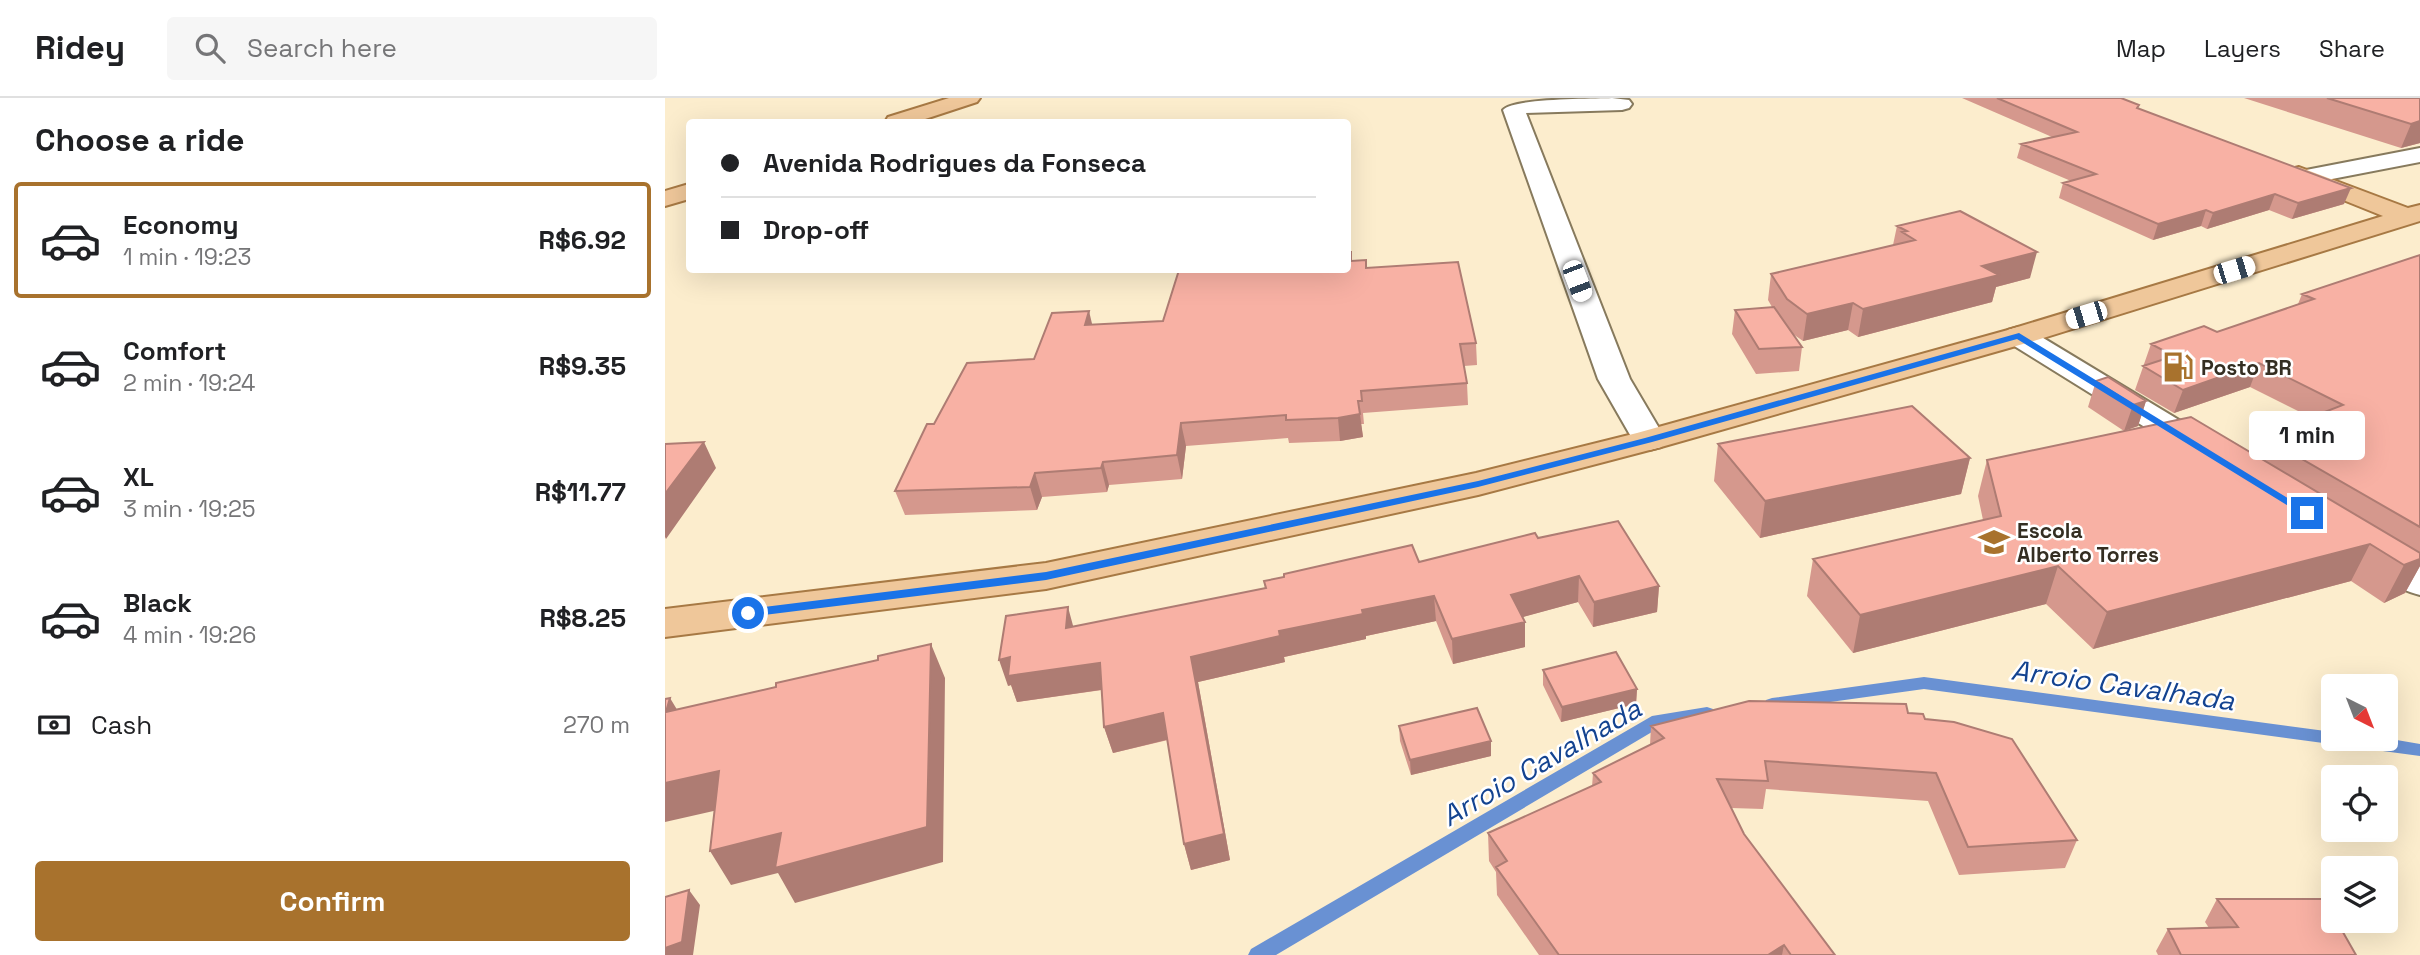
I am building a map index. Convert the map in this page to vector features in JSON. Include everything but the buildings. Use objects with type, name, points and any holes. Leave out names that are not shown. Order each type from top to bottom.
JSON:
[{"type":"main road","points":[[906,119],[970,98]]},
{"type":"main road","points":[[2281,167],[2414,215]]},
{"type":"main road","points":[[665,199],[686,192]]},
{"type":"main road","points":[[665,623],[1046,576],[1478,484],[1649,440],[2019,336],[2414,215]]},
{"type":"street","points":[[1622,104],[1524,107],[1514,110],[1613,379],[1649,440]]},
{"type":"street","points":[[2306,177],[2420,155]]},
{"type":"street","points":[[2019,336],[2233,467]]},
{"type":"street","points":[[2338,532],[2420,582]]},
{"type":"waterway","name":"Arroio Cavalhada","points":[[1772,704],[1924,683],[2321,736]]},
{"type":"waterway","name":"Arroio Cavalhada","points":[[1258,955],[1658,720],[1707,713]]},
{"type":"waterway","name":"Arroio Cavalhada","points":[[2398,747],[2420,750]]},
{"type":"place","name":"Posto BR","points":[[2178,367]]},
{"type":"place","name":"Escola Alberto Torres","points":[[1994,542]]},
{"type":"route","points":[[748,613],[1046,576],[1478,484],[1649,440],[2019,336],[2307,513]]}]
